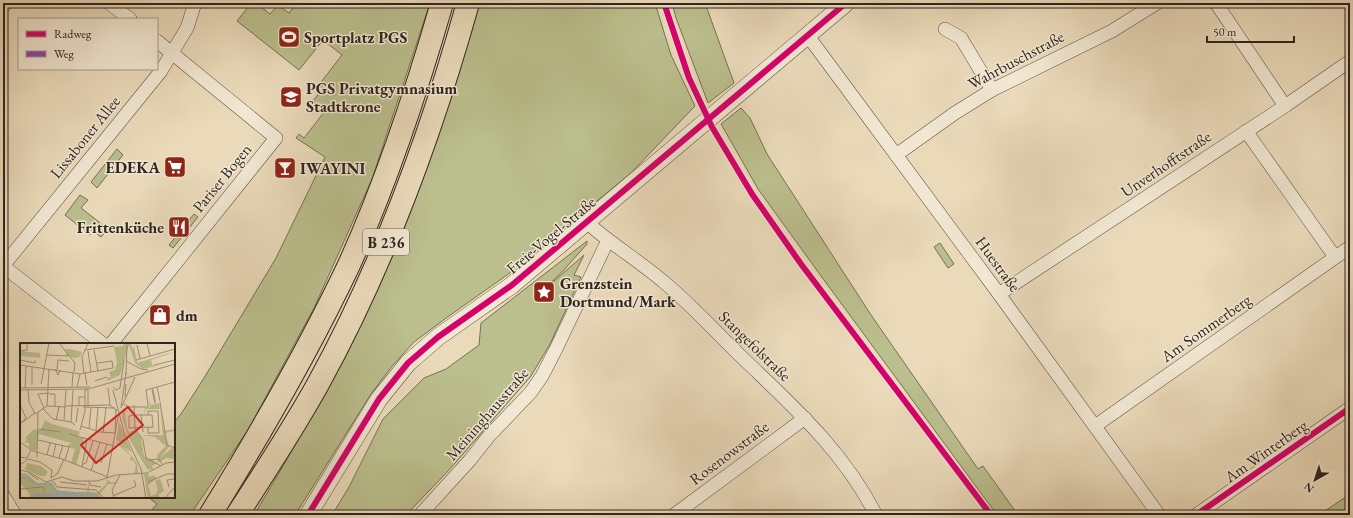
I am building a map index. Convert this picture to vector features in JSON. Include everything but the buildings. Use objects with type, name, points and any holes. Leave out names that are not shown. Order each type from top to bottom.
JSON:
[{"type":"highway","name":"B 236","points":[[210,515],[283,394],[348,266],[375,202],[408,113],[442,3]]},
{"type":"highway","name":"B 236","points":[[237,515],[269,467],[318,384],[354,313],[415,171],[448,74],[468,3]]},
{"type":"highway","points":[[199,515],[218,490],[241,465]]},
{"type":"highway","points":[[249,515],[260,499],[269,467]]},
{"type":"street","points":[[3,7],[6,3]]},
{"type":"street","points":[[110,3],[129,18]]},
{"type":"street","name":"Lissaboner Allee","points":[[3,266],[161,71],[187,28],[195,3]]},
{"type":"street","name":"Freie-Vogel-Straße","points":[[308,515],[379,399],[408,363],[438,337],[512,285],[846,3]]},
{"type":"street","points":[[1216,3],[1285,106]]},
{"type":"street","name":"Wahrbuschstraße","points":[[896,155],[992,90],[1112,31],[1154,4]]},
{"type":"street","points":[[945,29],[961,38],[992,90]]},
{"type":"street","name":"Huestraße","points":[[808,36],[999,294],[1159,515]]},
{"type":"street","points":[[158,42],[173,53]]},
{"type":"street","name":"Pariser Bogen","points":[[112,343],[276,138],[173,53]]},
{"type":"street","name":"Unverhofftstraße","points":[[999,294],[1285,106],[1350,61]]},
{"type":"street","points":[[1246,131],[1335,257]]},
{"type":"street","name":"Stangefolstraße","points":[[588,222],[608,240],[664,282],[827,440],[846,465],[870,502],[876,515]]},
{"type":"street","name":"Meininghausstraße","points":[[420,515],[470,460],[489,436],[531,392],[542,376],[608,240]]},
{"type":"street","name":"Am Sommerberg","points":[[1095,426],[1350,247]]},
{"type":"street","points":[[3,266],[102,343]]},
{"type":"street","name":"Am Winterberg","points":[[1196,515],[1350,408]]},
{"type":"street","name":"Rosenowstraße","points":[[674,515],[805,418]]},
{"type":"street","points":[[3,495],[15,515]]},
{"type":"green space","points":[[251,3],[256,3],[270,14],[278,5],[289,13],[297,3],[430,3],[372,179],[314,308],[248,430],[190,515],[147,515],[157,504],[149,498],[175,498],[175,421],[204,378],[276,258],[325,157],[296,138],[299,134],[304,138],[325,111],[313,101],[322,89],[318,86],[342,55],[323,40],[299,70],[237,21]]},
{"type":"green space","points":[[477,3],[655,3],[671,55],[695,106],[631,173],[507,275],[414,342],[392,366],[371,394],[295,515],[254,515],[287,460],[333,376],[363,319],[385,272],[446,112],[463,58]]},
{"type":"green space","points":[[672,3],[705,3],[734,83],[708,103],[676,18]]},
{"type":"green space","points":[[741,108],[750,118],[767,154],[871,315],[978,469],[983,466],[1018,515],[997,515],[758,189],[721,124]]},
{"type":"green space","points":[[117,149],[123,155],[97,188],[91,182]]},
{"type":"green space","points":[[80,195],[88,200],[81,208],[108,229],[101,237],[93,231],[90,235],[65,215]]},
{"type":"green space","points":[[194,214],[198,217],[173,248],[169,245]]},
{"type":"green space","points":[[587,241],[587,244],[563,271],[540,293],[584,255],[574,275],[581,277],[550,344],[531,376],[450,469],[406,515],[332,515],[349,487],[383,419],[424,378],[446,369],[479,345],[481,323]]},
{"type":"green space","points":[[940,243],[954,264],[948,268],[934,247]]},
{"type":"green space","points":[[1350,494],[1350,515],[1319,515]]},
{"type":"marked path","points":[[3,7],[6,3]]},
{"type":"cycle path","points":[[664,3],[689,78],[712,127],[752,194],[801,264],[991,515]]},
{"type":"cycle path","points":[[308,515],[379,399],[408,363],[438,337],[512,285],[846,3]]},
{"type":"cycle path","points":[[1196,515],[1350,408]]},
{"type":"place","name":"Sportplatz PGS","points":[[289,37]]},
{"type":"place","name":"PGS Privatgymnasium Stadtkrone","points":[[291,97]]},
{"type":"place","name":"EDEKA","points":[[175,167]]},
{"type":"place","name":"IWAYINI","points":[[285,168]]},
{"type":"place","name":"Frittenküche","points":[[179,227]]},
{"type":"place","name":"Grenzstein Dortmund/Mark","points":[[544,292]]},
{"type":"place","name":"dm","points":[[160,315]]}]
